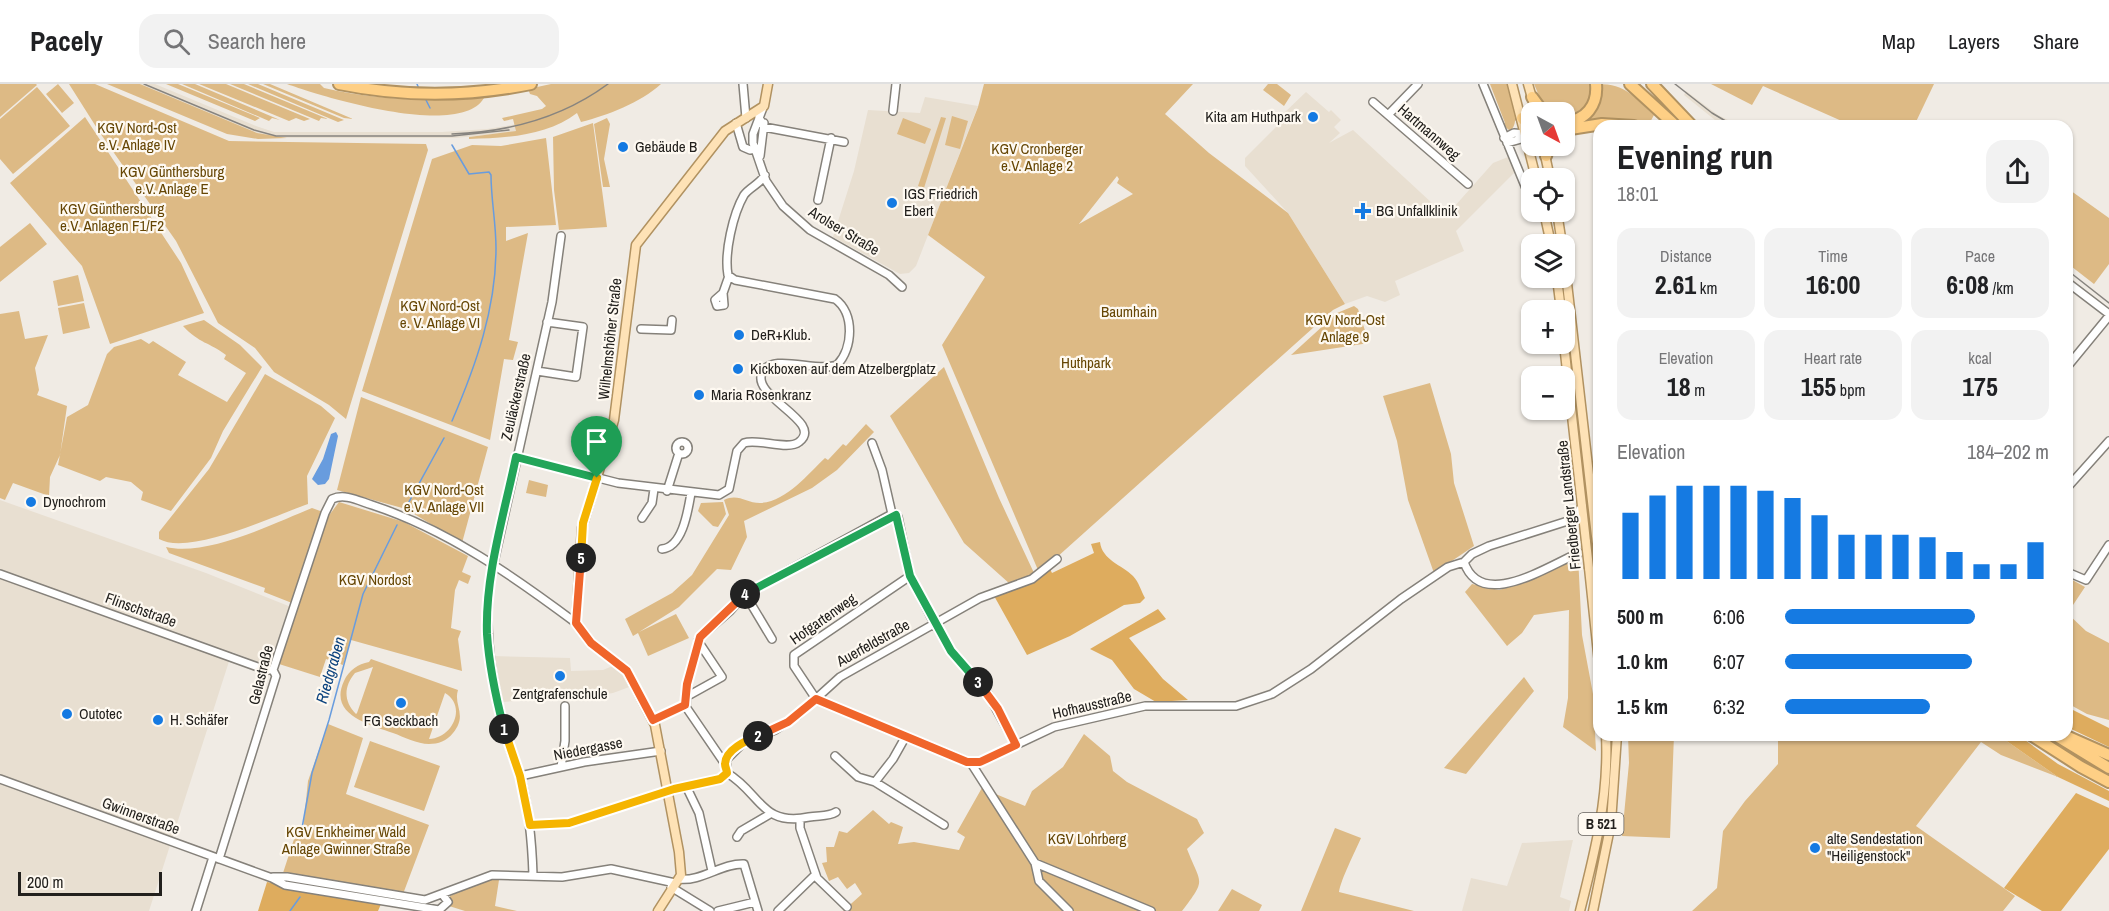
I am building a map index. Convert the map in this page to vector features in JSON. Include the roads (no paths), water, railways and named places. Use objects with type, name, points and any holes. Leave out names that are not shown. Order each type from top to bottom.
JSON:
[{"type":"highway","points":[[339,84],[434,89],[498,84]]},
{"type":"highway","points":[[377,87],[404,94],[463,94],[531,84]]},
{"type":"highway","points":[[1575,120],[1589,112],[1596,98],[1596,84]]},
{"type":"highway","points":[[1630,84],[1669,120]]},
{"type":"highway","points":[[1643,84],[1685,120]]},
{"type":"highway","points":[[1652,84],[1686,120]]},
{"type":"highway","points":[[1532,97],[1536,102]]},
{"type":"highway","points":[[1575,128],[1593,125]]},
{"type":"highway","points":[[2073,739],[2109,755]]},
{"type":"highway","points":[[2040,741],[2109,782]]},
{"type":"highway","points":[[2065,741],[2109,768]]},
{"type":"main road","points":[[765,103],[768,84]]},
{"type":"main road","points":[[1512,84],[1521,115]]},
{"type":"main road","points":[[1528,84],[1533,102]]},
{"type":"main road","name":"Wilhelmshöher Straße","points":[[576,623],[582,528],[614,420],[633,328],[633,252],[638,239],[725,131],[736,123],[755,119],[765,103]]},
{"type":"main road","name":"Friedberger Landstraße","points":[[1568,288],[1593,498]]},
{"type":"main road","name":"Friedberger Landstraße","points":[[1565,354],[1593,606]]},
{"type":"main road","points":[[576,623],[591,643],[627,671],[653,720],[661,751],[679,852],[675,883],[657,911]]},
{"type":"main road","name":"B 521","points":[[1580,911],[1604,813],[1607,783],[1606,741]]},
{"type":"main road","name":"B 521","points":[[1593,911],[1611,823],[1617,741]]},
{"type":"street","points":[[742,84],[755,119]]},
{"type":"street","points":[[893,111],[896,84]]},
{"type":"street","points":[[1389,114],[1418,84]]},
{"type":"street","points":[[1484,84],[1521,176]]},
{"type":"street","name":"Hartmannweg","points":[[1373,102],[1468,184]]},
{"type":"street","points":[[736,123],[741,144],[747,149],[757,149],[752,138],[755,119],[765,103]]},
{"type":"street","points":[[755,119],[844,142]]},
{"type":"street","points":[[1506,141],[1514,133],[1521,120]]},
{"type":"street","points":[[1514,133],[1521,133]]},
{"type":"street","points":[[1506,141],[1521,137]]},
{"type":"street","points":[[818,200],[831,138]]},
{"type":"street","name":"Arolser Straße","points":[[757,149],[765,176],[783,206],[792,215],[810,230],[890,275],[902,287]]},
{"type":"street","points":[[723,293],[729,276],[727,269],[730,246],[739,206],[746,192],[765,176]]},
{"type":"street","name":"Zeuläckerstraße","points":[[533,874],[530,825],[520,776],[504,726],[488,649],[487,615],[494,564],[516,457],[556,284],[561,236]]},
{"type":"street","points":[[516,457],[597,478],[654,489],[719,495],[726,493],[737,451],[746,442],[790,445],[800,441],[804,428],[766,392],[761,383],[761,374],[767,366],[775,364],[820,368],[837,364],[843,356],[849,327],[847,311],[835,299],[735,280],[729,276]]},
{"type":"street","points":[[2073,287],[2109,315],[2073,360]]},
{"type":"street","points":[[633,328],[671,330],[672,320]]},
{"type":"street","points":[[537,371],[576,377],[583,327],[547,322]]},
{"type":"street","points":[[2073,481],[2109,441]]},
{"type":"street","points":[[872,442],[882,470],[892,514]]},
{"type":"street","points":[[666,491],[679,453]]},
{"type":"street","points":[[642,518],[652,503],[654,489]]},
{"type":"street","points":[[662,549],[671,546],[680,534],[691,493]]},
{"type":"street","name":"Gelastraße","points":[[196,911],[216,858],[276,676],[273,670],[325,513],[332,499],[345,496],[404,516],[494,564]]},
{"type":"street","points":[[1582,506],[1574,519],[1586,537]]},
{"type":"street","points":[[892,514],[898,517],[910,576],[935,624],[951,651],[988,694],[1016,745]]},
{"type":"street","points":[[836,812],[800,821],[770,814],[752,794],[727,773],[725,764],[685,701],[698,641],[745,594],[892,514]]},
{"type":"street","name":"Hofhausstraße","points":[[971,763],[1050,728],[1144,706],[1236,706],[1272,694],[1311,669],[1448,567],[1464,562],[1472,554],[1489,546],[1574,519]]},
{"type":"street","points":[[2073,575],[2086,580],[2109,545]]},
{"type":"street","points":[[1464,562],[1474,576],[1485,584],[1505,585],[1579,554]]},
{"type":"street","name":"Auerfeldstraße","points":[[816,699],[840,676],[980,598],[1032,579],[1057,559]]},
{"type":"street","points":[[494,564],[576,623]]},
{"type":"street","name":"Flinschstraße","points":[[0,573],[255,666],[273,670]]},
{"type":"street","name":"Hofgartenweg","points":[[816,699],[794,666],[794,655],[910,576]]},
{"type":"street","points":[[745,594],[772,639]]},
{"type":"street","points":[[653,720],[722,677],[698,641]]},
{"type":"street","points":[[725,764],[730,753],[740,745],[780,726],[816,699],[971,763],[1035,863],[1039,881],[1069,911]]},
{"type":"street","points":[[561,767],[565,741],[565,706]]},
{"type":"street","points":[[875,782],[893,759],[906,736]]},
{"type":"street","name":"Niedergasse","points":[[520,776],[661,751]]},
{"type":"street","points":[[835,756],[858,777],[875,782],[945,825]]},
{"type":"street","points":[[530,825],[569,823],[668,791],[720,779],[727,773]]},
{"type":"street","name":"Gwinnerstraße","points":[[0,779],[272,878],[285,885],[380,902],[420,905]]},
{"type":"street","points":[[686,786],[699,813],[712,871]]},
{"type":"street","points":[[737,837],[741,831],[770,814]]},
{"type":"street","points":[[800,821],[814,874],[847,908]]},
{"type":"street","points":[[1035,863],[1151,911]]},
{"type":"street","points":[[675,883],[733,865],[746,865],[758,911]]},
{"type":"street","points":[[420,905],[483,876],[533,874],[567,876],[611,868],[675,883],[710,911]]},
{"type":"street","points":[[778,911],[814,874]]},
{"type":"street","name":"Gwinnerstraße","points":[[272,878],[287,877],[381,892],[420,905]]},
{"type":"street","points":[[380,902],[381,892]]},
{"type":"street","points":[[420,905],[440,910],[447,906],[448,898],[442,894]]},
{"type":"street","points":[[431,898],[429,904],[433,909]]},
{"type":"street","points":[[718,911],[754,902]]},
{"type":"water","points":[[336,432],[338,436],[329,479],[325,484],[318,485],[312,479],[323,459],[331,434]]},
{"type":"waterway","name":"Riedgraben","points":[[417,84],[419,89]]},
{"type":"waterway","name":"Riedgraben","points":[[425,98],[430,108]]},
{"type":"waterway","name":"Riedgraben","points":[[452,145],[469,174],[489,172],[491,175],[496,248],[492,293],[483,336],[452,421]]},
{"type":"waterway","name":"Riedgraben","points":[[404,511],[444,438]]},
{"type":"waterway","name":"Riedgraben","points":[[302,828],[312,773],[329,720],[363,594],[397,525]]},
{"type":"waterway","name":"Riedgraben","points":[[290,911],[300,897]]},
{"type":"tram line","points":[[144,84],[254,130],[276,136],[452,136],[509,130]]},
{"type":"tram line","points":[[1675,84],[1724,120]]},
{"type":"tram line","points":[[2073,275],[2109,303]]},
{"type":"railway","points":[[452,134],[494,130],[534,121],[572,106],[608,84]]},
{"type":"place","name":"Kita am Huthpark","points":[[1313,117]]},
{"type":"place","name":"Gebäude B","points":[[623,147]]},
{"type":"place","name":"IGS Friedrich Ebert","points":[[892,203]]},
{"type":"place","name":"BG Unfallklinik","points":[[1363,211]]},
{"type":"place","name":"DeR+Klub.","points":[[739,335]]},
{"type":"place","name":"Kickboxen auf dem Atzelbergplatz","points":[[738,369]]},
{"type":"place","name":"Maria Rosenkranz","points":[[699,395]]},
{"type":"place","name":"Dynochrom","points":[[31,502]]},
{"type":"place","name":"Zentgrafenschule","points":[[560,676]]},
{"type":"place","name":"FG Seckbach","points":[[401,703]]},
{"type":"place","name":"Outotec","points":[[67,714]]},
{"type":"place","name":"H. Schäfer","points":[[158,720]]},
{"type":"place","name":"alte Sendestation \"Heiligenstock\"","points":[[1815,848]]},
{"type":"park label","name":"KGV Nord-Ost e.V. Anlage IV","points":[[137,136]]},
{"type":"park label","name":"KGV Cronberger e.V. Anlage 2","points":[[1037,158]]},
{"type":"park label","name":"KGV Günthersburg e.V. Anlage E","points":[[172,180]]},
{"type":"park label","name":"KGV Günthersburg e.V. Anlagen F1/F2","points":[[112,218]]},
{"type":"park label","name":"Baumhain","points":[[1129,312]]},
{"type":"park label","name":"KGV Nord-Ost e. V. Anlage VI","points":[[440,314]]},
{"type":"park label","name":"KGV Nord-Ost Anlage 9","points":[[1345,328]]},
{"type":"park label","name":"Huthpark","points":[[1086,363]]},
{"type":"park label","name":"KGV Nord-Ost e.V. Anlage VII","points":[[444,498]]},
{"type":"park label","name":"KGV Nordost","points":[[375,580]]},
{"type":"park label","name":"KGV Lohrberg","points":[[1087,839]]},
{"type":"park label","name":"KGV Enkheimer Wald Anlage Gwinner Straße","points":[[346,840]]}]
